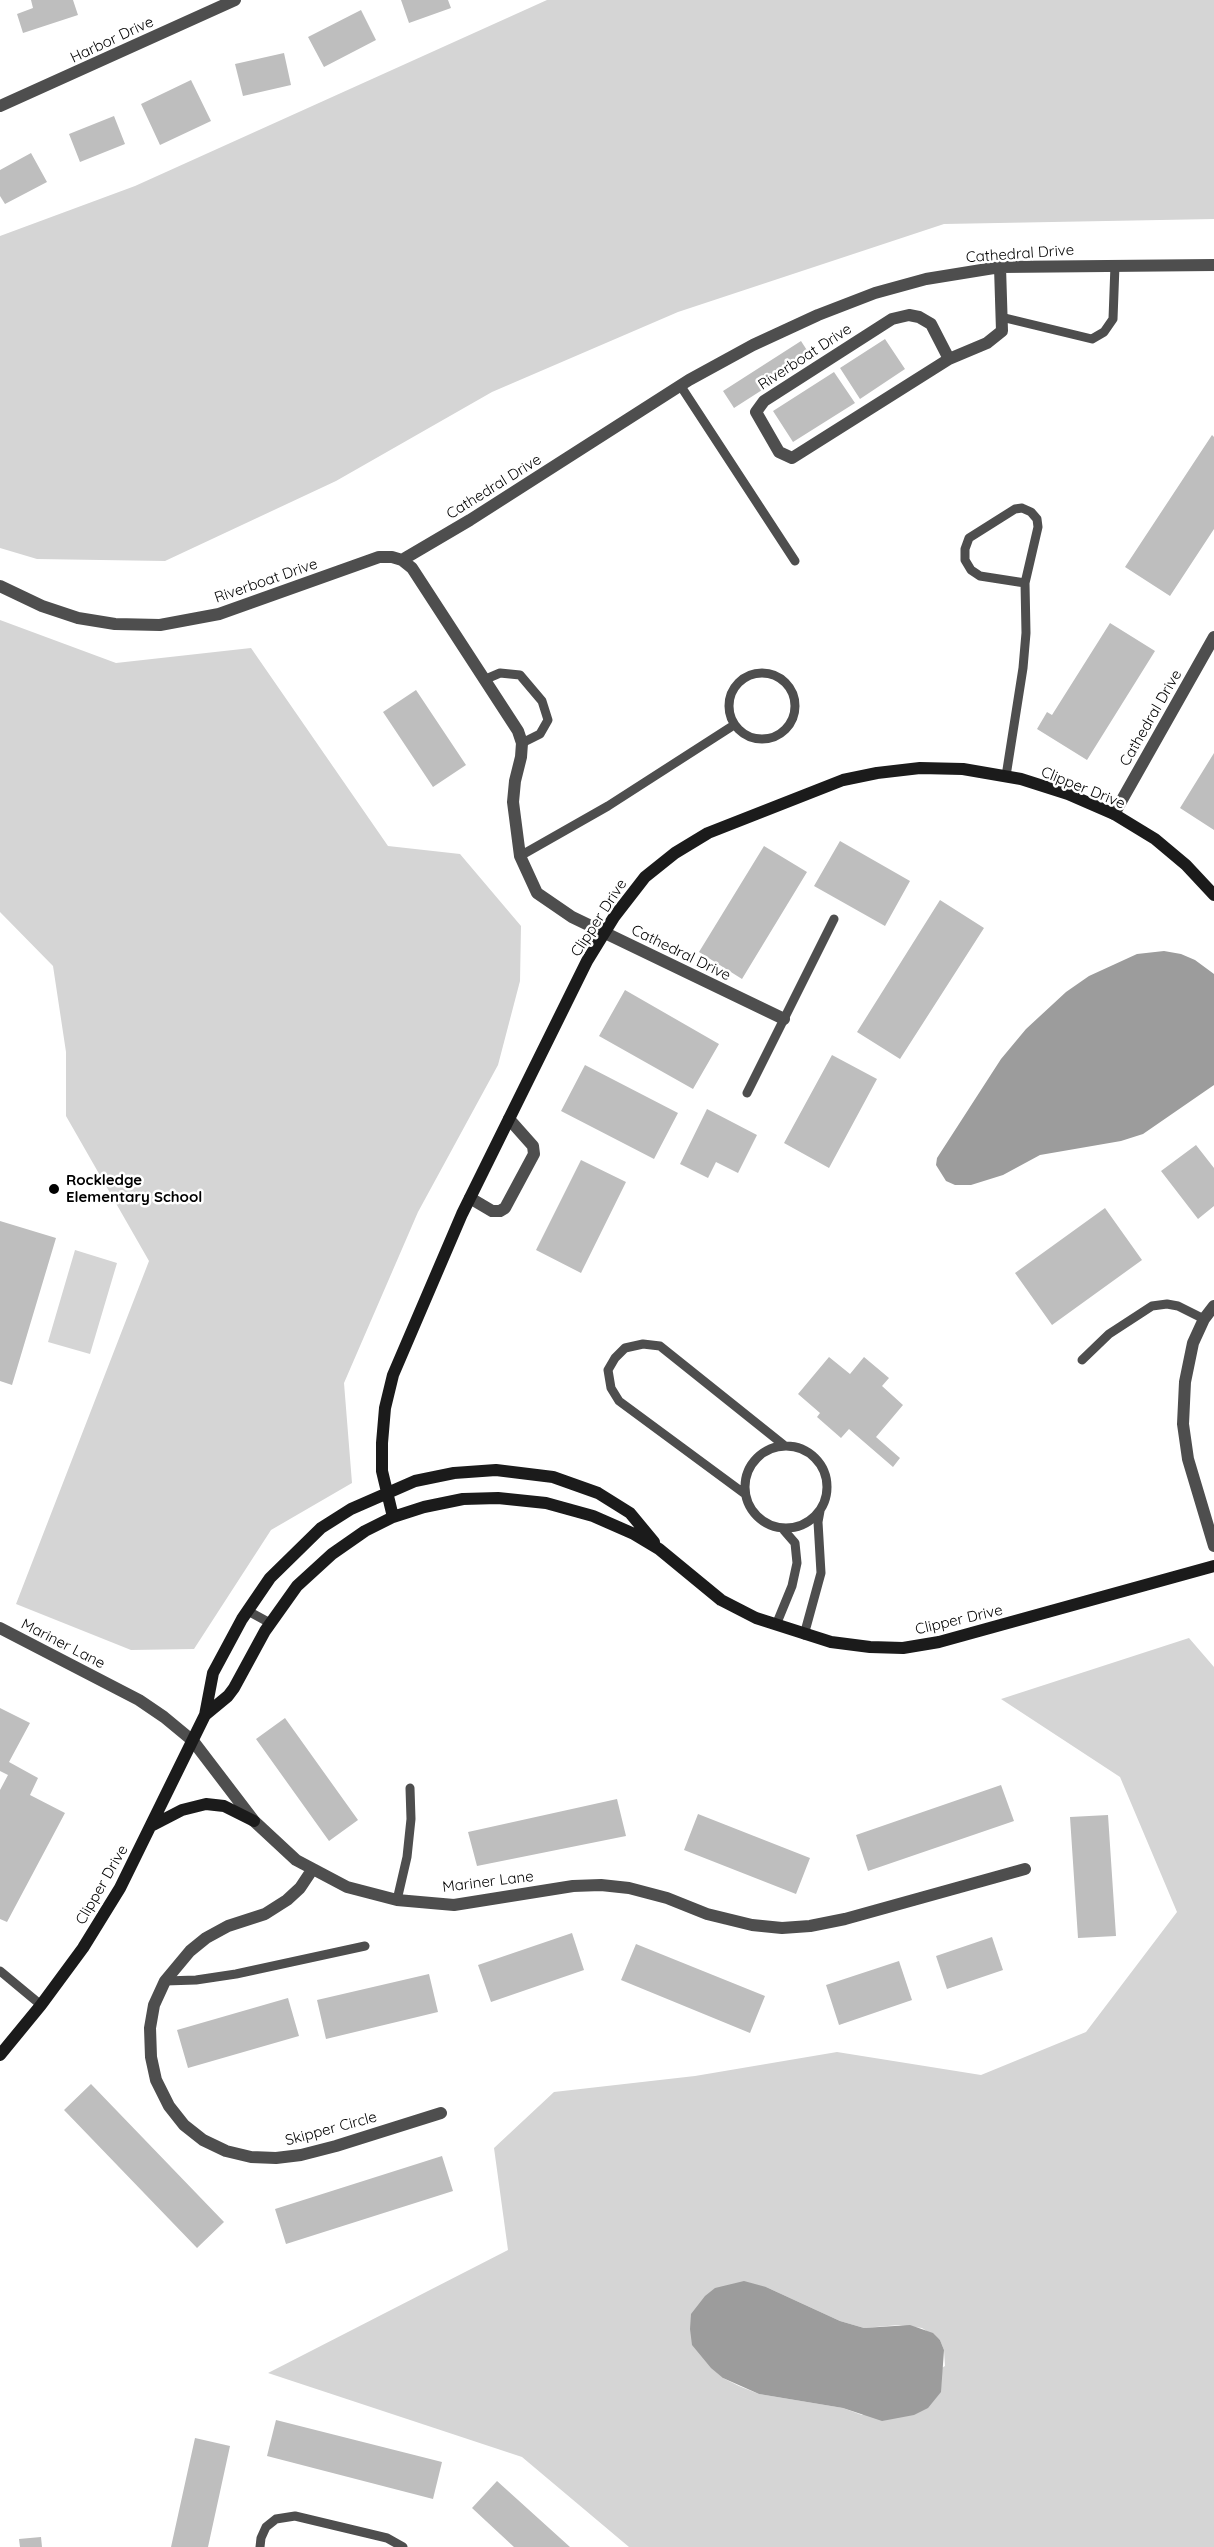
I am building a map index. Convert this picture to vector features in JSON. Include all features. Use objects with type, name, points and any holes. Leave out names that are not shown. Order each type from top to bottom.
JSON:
[{"type":"street","name":"Harbor Drive","points":[[0,106],[235,0]]},
{"type":"street","name":"Cathedral Drive","points":[[402,560],[470,520],[680,385],[753,345],[818,315],[875,293],[926,279],[1000,267],[1214,265]]},
{"type":"street","name":"Riverboat Drive","points":[[949,359],[931,324],[919,317],[909,315],[892,319],[764,401],[756,412],[779,452],[792,458],[949,359],[987,343],[1002,331],[1000,267]]},
{"type":"street","name":"Riverboat Drive","points":[[0,586],[42,606],[78,618],[115,624],[160,625],[219,614],[379,557],[402,560]]},
{"type":"street","points":[[402,560],[412,568],[486,679],[518,731],[522,743]]},
{"type":"street","name":"Cathedral Drive","points":[[1114,814],[1214,637]]},
{"type":"street","name":"Cathedral Drive","points":[[522,743],[513,802],[520,856],[537,893],[572,917],[784,1019]]},
{"type":"street","name":"Clipper Drive","points":[[393,1517],[382,1470],[382,1443],[385,1408],[393,1375],[470,1198],[587,961],[604,932],[645,877],[675,853],[708,833],[843,780],[920,768],[963,769],[1006,776],[1068,794],[1114,814],[1186,865],[1214,895]]},
{"type":"street","points":[[470,1198],[492,1211],[505,1208],[534,1154],[533,1146],[509,1119]]},
{"type":"street","points":[[1214,1306],[1204,1319],[1193,1343],[1185,1382],[1183,1424],[1188,1460],[1214,1546]]},
{"type":"street","name":"Clipper Drive","points":[[0,2055],[41,2005],[101,1918],[153,1825],[205,1715],[213,1673],[248,1611],[270,1578],[313,1535],[338,1516],[386,1492],[431,1476],[477,1471],[516,1471],[553,1477],[587,1489],[624,1508],[639,1522],[659,1549]]},
{"type":"street","name":"Clipper Drive","points":[[205,1715],[234,1688],[270,1623],[297,1586],[332,1554],[393,1517],[424,1507],[463,1499],[498,1498],[546,1503],[576,1510],[610,1523],[659,1549],[721,1600],[804,1635],[831,1642],[870,1647],[903,1648],[939,1642],[1214,1566]]},
{"type":"street","name":"Mariner Lane","points":[[0,1628],[140,1700],[193,1741],[254,1821],[269,1837],[312,1870],[347,1887],[398,1900],[454,1905],[573,1886],[601,1885],[629,1888],[667,1898],[707,1914],[752,1925],[782,1928],[810,1926],[845,1919],[1025,1869]]},
{"type":"street","points":[[153,1825],[183,1810],[206,1804],[224,1806],[254,1821]]},
{"type":"street","name":"Skipper Circle","points":[[312,1870],[287,1900],[265,1914],[228,1926],[206,1938],[190,1951],[165,1981],[154,2005],[150,2028],[151,2057],[156,2080],[169,2106],[184,2125],[203,2140],[226,2151],[251,2157],[276,2158],[301,2155],[441,2113]]},
{"type":"lane","points":[[1001,317],[1092,339],[1104,332],[1113,319],[1114,265]]},
{"type":"lane","points":[[680,385],[795,561]]},
{"type":"lane","points":[[1006,776],[1023,668],[1026,633],[1025,583],[1038,527],[1037,519],[1031,512],[1022,508],[1015,509],[973,534],[964,549],[965,560],[971,570],[980,576],[1025,583]]},
{"type":"lane","points":[[486,679],[500,673],[520,675],[542,701],[548,720],[540,734],[522,743]]},
{"type":"lane","points":[[767,673],[778,676],[792,693],[794,714],[790,724],[773,738],[751,738],[734,725],[729,704],[731,693],[745,677],[767,673]]},
{"type":"lane","points":[[520,856],[608,806],[734,725]]},
{"type":"lane","points":[[747,1093],[834,919]]},
{"type":"lane","points":[[1082,1360],[1109,1334],[1152,1306],[1167,1304],[1178,1306],[1204,1319]]},
{"type":"lane","points":[[746,1494],[619,1401],[611,1388],[608,1370],[615,1358],[625,1348],[643,1344],[660,1346],[785,1446]]},
{"type":"lane","points":[[804,1635],[821,1573],[818,1522],[827,1490],[826,1476],[819,1463],[809,1453],[798,1448],[785,1446],[772,1448],[761,1454],[752,1464],[746,1475],[746,1494],[753,1512],[762,1521],[782,1528],[790,1528],[804,1524],[820,1509]]},
{"type":"lane","points":[[776,1625],[792,1586],[797,1563],[795,1543],[782,1528]]},
{"type":"lane","points":[[248,1611],[270,1623]]},
{"type":"lane","points":[[398,1900],[407,1857],[411,1819],[410,1788]]},
{"type":"lane","points":[[165,1981],[196,1980],[236,1974],[364,1946]]},
{"type":"lane","points":[[0,1971],[41,2005]]},
{"type":"lane","points":[[260,2547],[266,2527],[276,2519],[295,2516],[387,2538],[403,2547]]},
{"type":"shaded area","points":[[547,0],[1214,0],[1214,219],[944,224],[678,312],[492,392],[336,481],[165,561],[37,559],[0,548],[0,236],[135,186]]},
{"type":"shaded area","points":[[0,620],[116,663],[251,648],[388,846],[460,854],[521,926],[520,981],[498,1065],[418,1212],[344,1383],[352,1483],[271,1530],[194,1649],[131,1650],[16,1604],[149,1261],[66,1116],[66,1052],[53,966],[0,912]]},
{"type":"shaded area","points":[[1164,951],[1181,954],[1195,960],[1214,974],[1214,1085],[1143,1134],[1121,1141],[1040,1155],[1003,1175],[971,1185],[955,1185],[946,1181],[936,1165],[937,1158],[1001,1059],[1026,1029],[1066,992],[1089,976],[1137,954]]},
{"type":"shaded area","points":[[75,1250],[117,1263],[90,1354],[48,1342]]},
{"type":"shaded area","points":[[1189,1638],[1214,1667],[1214,2547],[629,2547],[522,2457],[268,2373],[508,2250],[494,2148],[554,2092],[695,2076],[837,2052],[981,2075],[1086,2032],[1177,1912],[1120,1777],[1001,1699]],"holes":[[[766,2287],[840,2321],[864,2328],[899,2325],[922,2328],[940,2340],[944,2350],[945,2366],[862,2415],[843,2408],[759,2394],[723,2378]]]},
{"type":"shaded area","points":[[744,2281],[766,2287],[840,2321],[864,2328],[910,2325],[933,2333],[940,2340],[944,2350],[941,2392],[928,2408],[914,2415],[882,2421],[843,2408],[759,2394],[723,2378],[711,2368],[692,2345],[691,2314],[705,2296],[715,2288]]},
{"type":"building","points":[[31,0],[73,0],[78,15],[23,33],[17,14],[33,8]]},
{"type":"building","points":[[401,0],[448,0],[451,8],[409,23]]},
{"type":"building","points":[[361,10],[376,40],[324,67],[308,37]]},
{"type":"building","points":[[284,53],[291,85],[243,96],[235,64]]},
{"type":"building","points":[[191,80],[211,121],[160,145],[141,104]]},
{"type":"building","points":[[114,116],[125,144],[80,162],[69,134]]},
{"type":"building","points":[[31,153],[47,182],[5,204],[0,196],[0,170]]},
{"type":"building","points":[[885,339],[905,369],[860,399],[840,368]]},
{"type":"building","points":[[801,341],[812,358],[734,408],[723,391]]},
{"type":"building","points":[[834,372],[855,403],[793,442],[773,411]]},
{"type":"building","points":[[1212,435],[1214,437],[1214,529],[1170,596],[1125,567]]},
{"type":"building","points":[[1110,623],[1155,651],[1087,760],[1037,729],[1047,712],[1052,715]]},
{"type":"building","points":[[416,690],[466,765],[433,787],[383,712]]},
{"type":"building","points":[[1214,753],[1214,830],[1180,808]]},
{"type":"building","points":[[840,841],[910,881],[885,926],[814,886]]},
{"type":"building","points":[[764,846],[807,872],[742,979],[699,952]]},
{"type":"building","points":[[940,900],[984,928],[900,1059],[857,1032]]},
{"type":"building","points":[[625,990],[719,1044],[693,1089],[599,1036]]},
{"type":"building","points":[[832,1055],[877,1079],[829,1168],[784,1143]]},
{"type":"building","points":[[585,1065],[678,1113],[654,1159],[561,1111]]},
{"type":"building","points":[[707,1109],[757,1135],[738,1173],[716,1162],[708,1178],[680,1164]]},
{"type":"building","points":[[1196,1145],[1214,1168],[1214,1206],[1198,1219],[1161,1171]]},
{"type":"building","points":[[581,1160],[626,1182],[581,1273],[536,1250]]},
{"type":"building","points":[[1105,1208],[1142,1260],[1052,1325],[1015,1273]]},
{"type":"building","name":"Rockledge Elementary School","points":[[0,1221],[56,1238],[12,1385],[0,1381]]},
{"type":"building","points":[[829,1357],[850,1374],[864,1357],[889,1378],[882,1386],[903,1405],[876,1437],[900,1458],[893,1467],[849,1429],[841,1438],[817,1417],[820,1413],[798,1394]]},
{"type":"building","points":[[0,1708],[30,1723],[9,1762],[38,1778],[30,1795],[65,1813],[7,1922],[0,1919],[0,1790],[8,1775],[0,1771]]},
{"type":"building","points":[[285,1718],[358,1820],[329,1841],[256,1739]]},
{"type":"building","points":[[1001,1785],[1014,1821],[868,1871],[856,1835]]},
{"type":"building","points":[[617,1799],[626,1836],[477,1866],[468,1832]]},
{"type":"building","points":[[698,1814],[810,1858],[796,1894],[684,1850]]},
{"type":"building","points":[[1108,1815],[1116,1936],[1078,1938],[1070,1817]]},
{"type":"building","points":[[572,1933],[584,1970],[491,2002],[478,1965]]},
{"type":"building","points":[[992,1937],[1003,1970],[947,1989],[936,1956]]},
{"type":"building","points":[[636,1944],[765,1996],[750,2033],[621,1980]]},
{"type":"building","points":[[899,1961],[912,2000],[839,2025],[826,1985]]},
{"type":"building","points":[[429,1974],[438,2012],[326,2039],[317,2000]]},
{"type":"building","points":[[288,1998],[299,2036],[188,2068],[177,2030]]},
{"type":"building","points":[[91,2084],[224,2222],[197,2248],[64,2110]]},
{"type":"building","points":[[442,2156],[453,2191],[286,2244],[275,2209]]},
{"type":"building","points":[[276,2420],[442,2462],[433,2499],[267,2456]]},
{"type":"building","points":[[195,2438],[230,2446],[208,2547],[171,2547]]},
{"type":"building","points":[[497,2481],[570,2547],[514,2547],[472,2508]]},
{"type":"building","points":[[41,2537],[42,2547],[20,2547],[19,2539]]},
{"type":"place","name":"Rockledge Elementary School","points":[[54,1189]]}]
